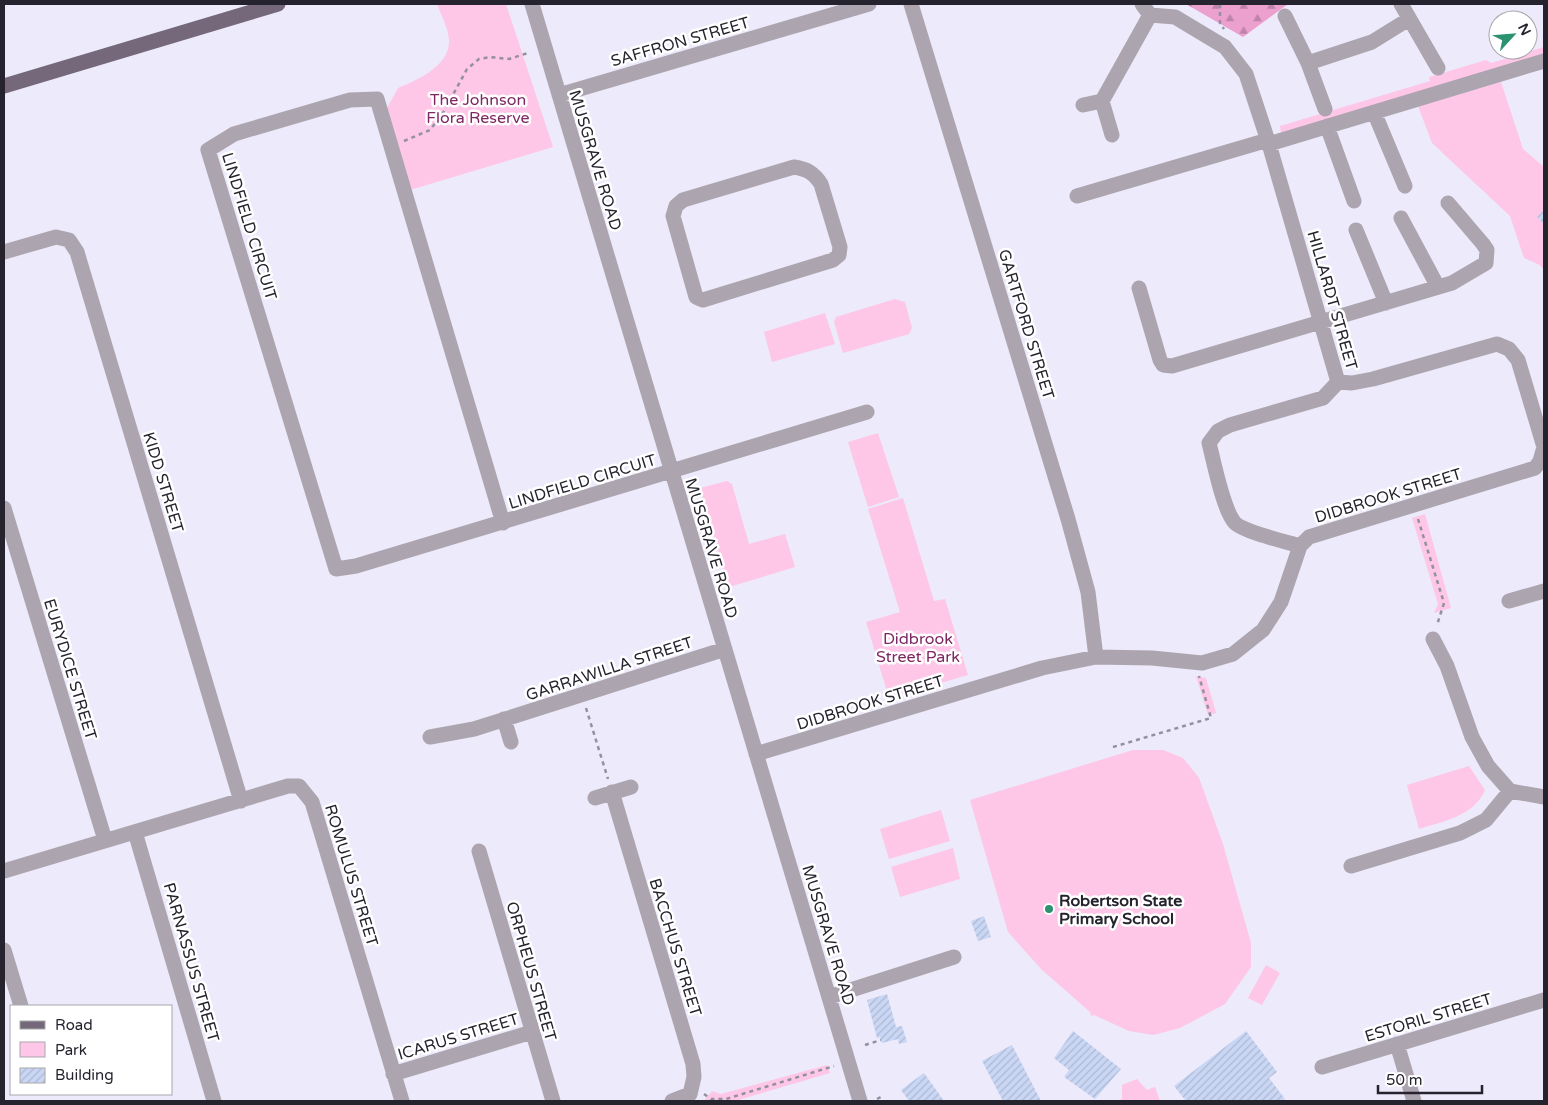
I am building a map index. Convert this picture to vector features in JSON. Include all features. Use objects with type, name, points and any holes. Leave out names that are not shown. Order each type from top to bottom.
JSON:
[{"type":"main road","points":[[4,86],[278,4]]},
{"type":"street","name":"MUSGRAVE ROAD","points":[[532,4],[860,1101]]},
{"type":"street","name":"SAFFRON STREET","points":[[559,95],[869,4]]},
{"type":"street","name":"GARTFORD STREET","points":[[911,4],[1068,519],[1088,592],[1096,657]]},
{"type":"street","points":[[1401,4],[1438,68]]},
{"type":"street","points":[[1112,135],[1102,101],[1146,9],[1175,17],[1225,47],[1246,74],[1268,142]]},
{"type":"street","points":[[1285,16],[1308,63],[1325,109]]},
{"type":"street","points":[[1308,63],[1372,42],[1409,19]]},
{"type":"street","points":[[1077,196],[1327,126],[1544,62]]},
{"type":"street","name":"LINDFIELD CIRCUIT","points":[[503,523],[377,99],[350,100],[234,134],[208,150],[336,569],[356,566],[503,523],[867,412]]},
{"type":"street","points":[[1083,104],[1102,101]]},
{"type":"street","points":[[1374,112],[1405,186]]},
{"type":"street","points":[[1327,126],[1354,201]]},
{"type":"street","name":"HILLARDT STREET","points":[[1268,142],[1338,382],[1323,398],[1230,425],[1218,430],[1209,443],[1228,510],[1236,524],[1265,536],[1300,546]]},
{"type":"street","points":[[794,167],[815,175],[824,193],[840,247],[839,255],[833,260],[703,300],[696,297],[673,216],[676,206],[683,200],[794,167]]},
{"type":"street","points":[[1139,288],[1160,360],[1167,366],[1304,327],[1321,320],[1335,319],[1452,283],[1486,263],[1488,257],[1483,244],[1448,203]]},
{"type":"street","points":[[1401,218],[1438,287]]},
{"type":"street","points":[[1356,230],[1386,303]]},
{"type":"street","name":"KIDD STREET","points":[[4,252],[56,237],[69,240],[77,252],[241,801]]},
{"type":"street","name":"DIDBROOK STREET","points":[[756,754],[1042,668],[1096,657],[1152,658],[1202,663],[1233,654],[1263,630],[1281,602],[1300,546],[1309,537],[1535,468],[1540,461],[1544,447],[1518,360],[1509,349],[1496,344],[1373,379],[1352,383],[1338,382]]},
{"type":"street","name":"EURYDICE STREET","points":[[4,508],[105,840]]},
{"type":"street","points":[[1509,601],[1544,591]]},
{"type":"street","points":[[1433,639],[1447,666],[1472,737],[1488,766],[1510,791],[1544,797]]},
{"type":"street","name":"GARRAWILLA STREET","points":[[430,737],[474,728],[725,649]]},
{"type":"street","points":[[504,719],[511,742]]},
{"type":"street","name":"ROMULUS STREET","points":[[4,871],[288,786],[299,786],[312,802],[402,1101]]},
{"type":"street","points":[[595,798],[631,787]]},
{"type":"street","points":[[1352,866],[1460,833],[1486,820],[1510,791]]},
{"type":"street","name":"BACCHUS STREET","points":[[612,792],[693,1064],[694,1077],[690,1094]]},
{"type":"street","name":"PARNASSUS STREET","points":[[135,832],[214,1101]]},
{"type":"street","name":"ORPHEUS STREET","points":[[479,851],[553,1101]]},
{"type":"street","points":[[4,950],[20,1005]]},
{"type":"street","points":[[829,997],[954,957]]},
{"type":"street","name":"ESTORIL STREET","points":[[1322,1067],[1544,1000]]},
{"type":"street","name":"ICARUS STREET","points":[[393,1074],[532,1032]]},
{"type":"street","points":[[1397,1044],[1414,1101]]},
{"type":"street","points":[[672,1101],[690,1094]]},
{"type":"path","points":[[390,145],[430,130],[443,114],[467,69],[479,59],[490,57],[509,59],[528,53]]},
{"type":"path","points":[[1414,505],[1444,603],[1433,639]]},
{"type":"path","points":[[1112,747],[1211,718],[1195,663]]},
{"type":"path","points":[[582,695],[612,792]]},
{"type":"path","points":[[866,1045],[881,1040]]},
{"type":"path","points":[[690,1094],[726,1099],[834,1066]]},
{"type":"path","points":[[877,1099],[881,1097]]},
{"type":"green space","name":"The Johnson Flora Reserve","points":[[437,4],[506,4],[553,147],[410,190],[386,110],[398,88],[431,71],[444,58],[448,50],[448,32]]},
{"type":"green space","points":[[1186,4],[1288,4],[1243,37]]},
{"type":"green space","points":[[1544,47],[1544,55],[1538,57],[1538,49]]},
{"type":"green space","points":[[1486,60],[1491,63],[1501,60],[1527,60],[1281,134],[1280,126],[1430,81],[1429,77]]},
{"type":"green space","points":[[1501,82],[1523,149],[1544,167],[1544,270],[1540,265],[1524,258],[1510,216],[1432,143],[1418,106]]},
{"type":"green space","points":[[895,299],[905,302],[912,328],[909,334],[843,353],[834,322],[836,317]]},
{"type":"green space","points":[[825,313],[835,344],[772,362],[764,332]]},
{"type":"green space","points":[[878,433],[899,497],[868,507],[848,442]]},
{"type":"green space","points":[[727,481],[732,484],[749,544],[785,534],[795,567],[729,587],[700,488]]},
{"type":"green space","name":"Didbrook Street Park","points":[[903,498],[934,601],[945,599],[968,675],[889,698],[866,622],[900,612],[868,509]]},
{"type":"green space","points":[[1425,514],[1451,608],[1434,613],[1438,604],[1412,518]]},
{"type":"green space","points":[[1196,676],[1206,678],[1216,713],[1208,715]]},
{"type":"green space","points":[[1133,750],[1163,750],[1183,758],[1199,778],[1223,844],[1251,943],[1251,967],[1225,1004],[1180,1028],[1153,1035],[1129,1031],[1094,1015],[1091,1016],[1090,1012],[1041,969],[1008,932],[970,800]]},
{"type":"green space","points":[[1469,766],[1485,790],[1480,799],[1466,812],[1419,829],[1407,785]]},
{"type":"green space","points":[[941,810],[950,841],[889,859],[880,829]]},
{"type":"green space","points":[[953,848],[960,879],[900,897],[891,867]]},
{"type":"green space","points":[[1266,965],[1280,973],[1262,1005],[1248,998]]},
{"type":"green space","points":[[827,1065],[830,1073],[735,1101],[704,1101],[712,1091],[721,1094]]},
{"type":"green space","points":[[1137,1079],[1147,1090],[1155,1087],[1160,1101],[1117,1101],[1122,1099],[1122,1085]]},
{"type":"building","points":[[1544,212],[1544,224],[1537,217]]},
{"type":"building","points":[[984,916],[991,937],[978,941],[971,921]]},
{"type":"building","points":[[887,994],[896,1027],[902,1026],[907,1042],[899,1044],[898,1039],[882,1043],[880,1037],[877,1038],[867,1000]]},
{"type":"building","points":[[1073,1031],[1121,1069],[1095,1099],[1064,1077],[1069,1070],[1054,1058]]},
{"type":"building","points":[[1246,1031],[1277,1072],[1269,1078],[1285,1099],[1282,1101],[1186,1101],[1174,1086]]},
{"type":"building","points":[[1012,1045],[1041,1101],[1003,1101],[982,1061]]},
{"type":"building","points":[[924,1073],[944,1101],[909,1101],[901,1090]]},
{"type":"place","name":"Robertson State Primary School","points":[[1049,909]]}]
